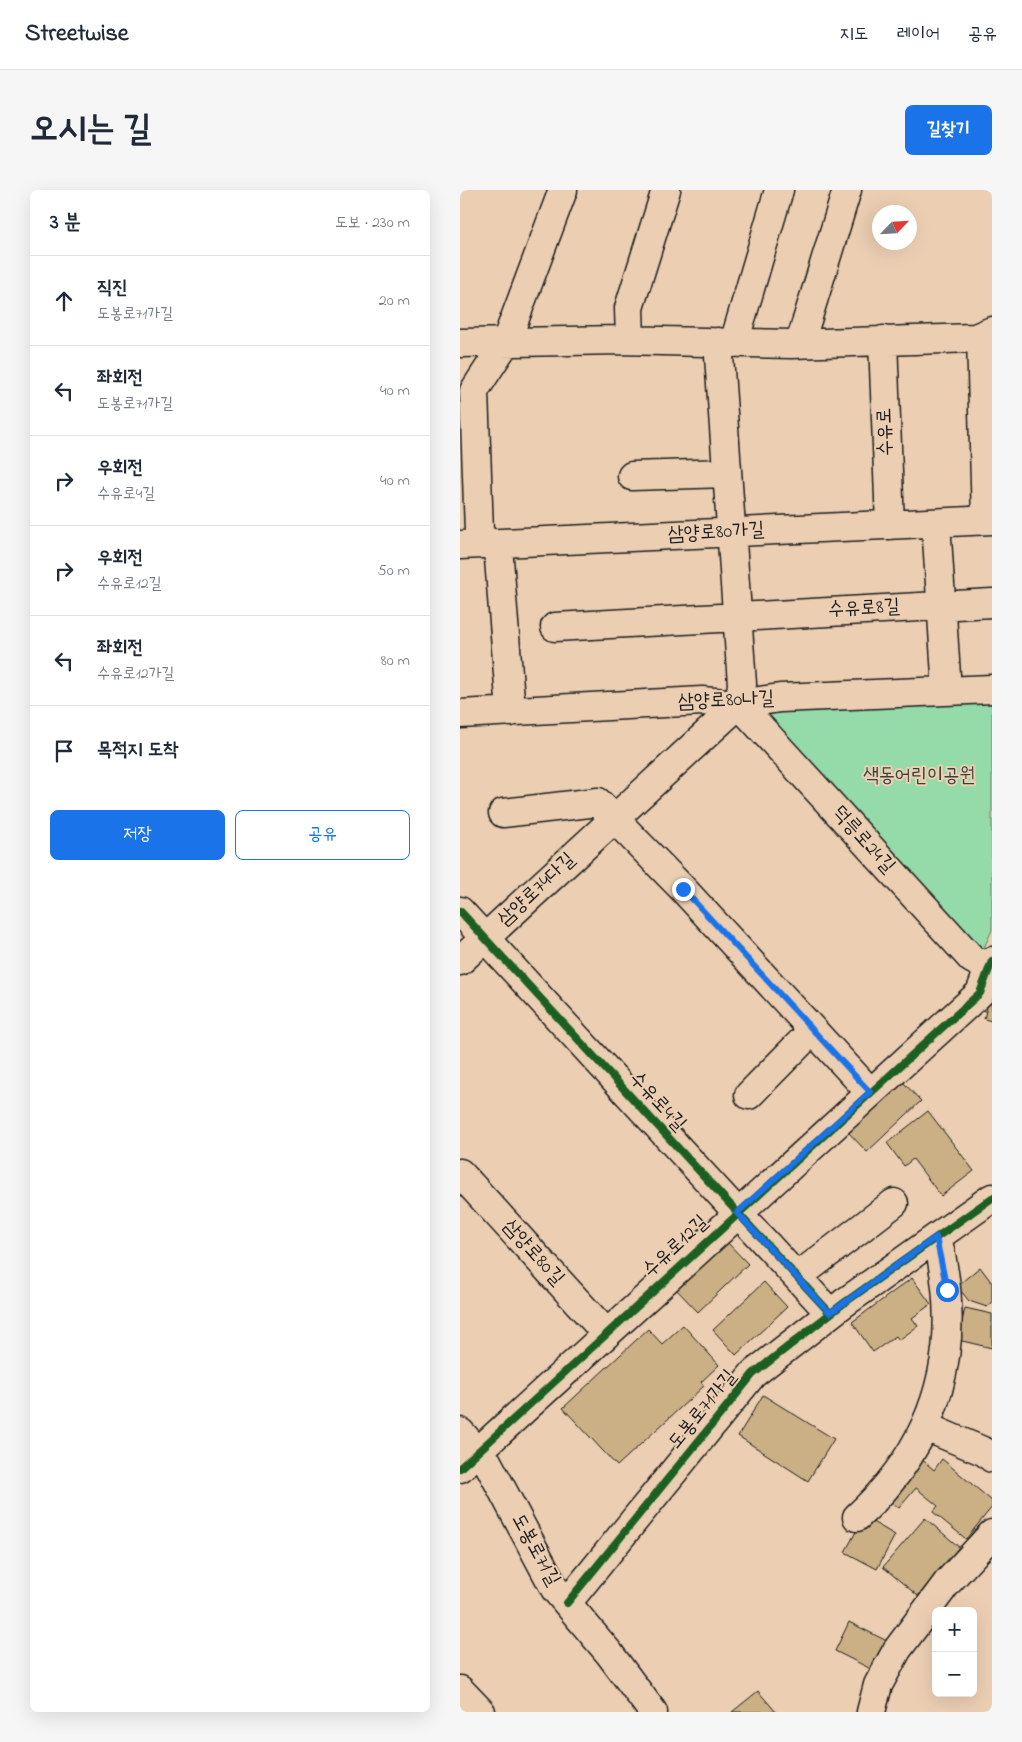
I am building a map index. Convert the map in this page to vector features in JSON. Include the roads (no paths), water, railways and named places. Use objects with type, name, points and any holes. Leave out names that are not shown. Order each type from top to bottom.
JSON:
[{"type":"street","points":[[511,712],[499,560],[491,543],[479,532],[474,391],[506,342],[563,190]]},
{"type":"street","points":[[630,340],[629,308],[666,190]]},
{"type":"street","points":[[739,704],[742,684],[727,473],[726,342],[779,190]]},
{"type":"street","points":[[800,343],[847,190]]},
{"type":"street","points":[[460,343],[630,340],[800,343],[975,338],[986,334],[989,520]]},
{"type":"street","name":"수유로","points":[[883,340],[890,525]]},
{"type":"street","points":[[632,476],[727,473]]},
{"type":"street","name":"삼양로80가길","points":[[460,545],[989,520]]},
{"type":"street","points":[[936,523],[946,691]]},
{"type":"street","name":"수유로8길","points":[[555,627],[992,603]]},
{"type":"street","name":"삼양로80나길","points":[[460,714],[702,701],[739,704],[780,698],[992,689]]},
{"type":"street","name":"삼양로74다길","points":[[460,960],[739,704]]},
{"type":"street","name":"덕릉로24길","points":[[739,704],[972,959],[991,966]]},
{"type":"street","points":[[503,813],[598,802],[683,889],[870,1092]]},
{"type":"street","name":"수유로4길","points":[[460,911],[830,1313]]},
{"type":"street","name":"수유로12길","points":[[466,1451],[606,1333],[980,993],[991,966]]},
{"type":"street","points":[[749,1096],[813,1030]]},
{"type":"street","name":"삼양로80길","points":[[460,1173],[606,1333]]},
{"type":"street","name":"도봉로71가길","points":[[567,1603],[753,1374],[830,1313],[992,1198]]},
{"type":"street","points":[[797,1277],[894,1203]]},
{"type":"street","points":[[856,1518],[877,1498],[920,1439],[926,1427],[945,1368],[947,1290],[936,1237]]},
{"type":"street","points":[[926,1427],[986,1452],[992,1458]]},
{"type":"street","name":"도봉로71길","points":[[466,1451],[488,1463],[555,1589],[653,1712]]},
{"type":"street","points":[[872,1712],[878,1685],[898,1650],[947,1584],[992,1534]]},
{"type":"street","points":[[460,1690],[481,1712]]},
{"type":"park label","name":"색동어린이공원","points":[[919,776]]}]
